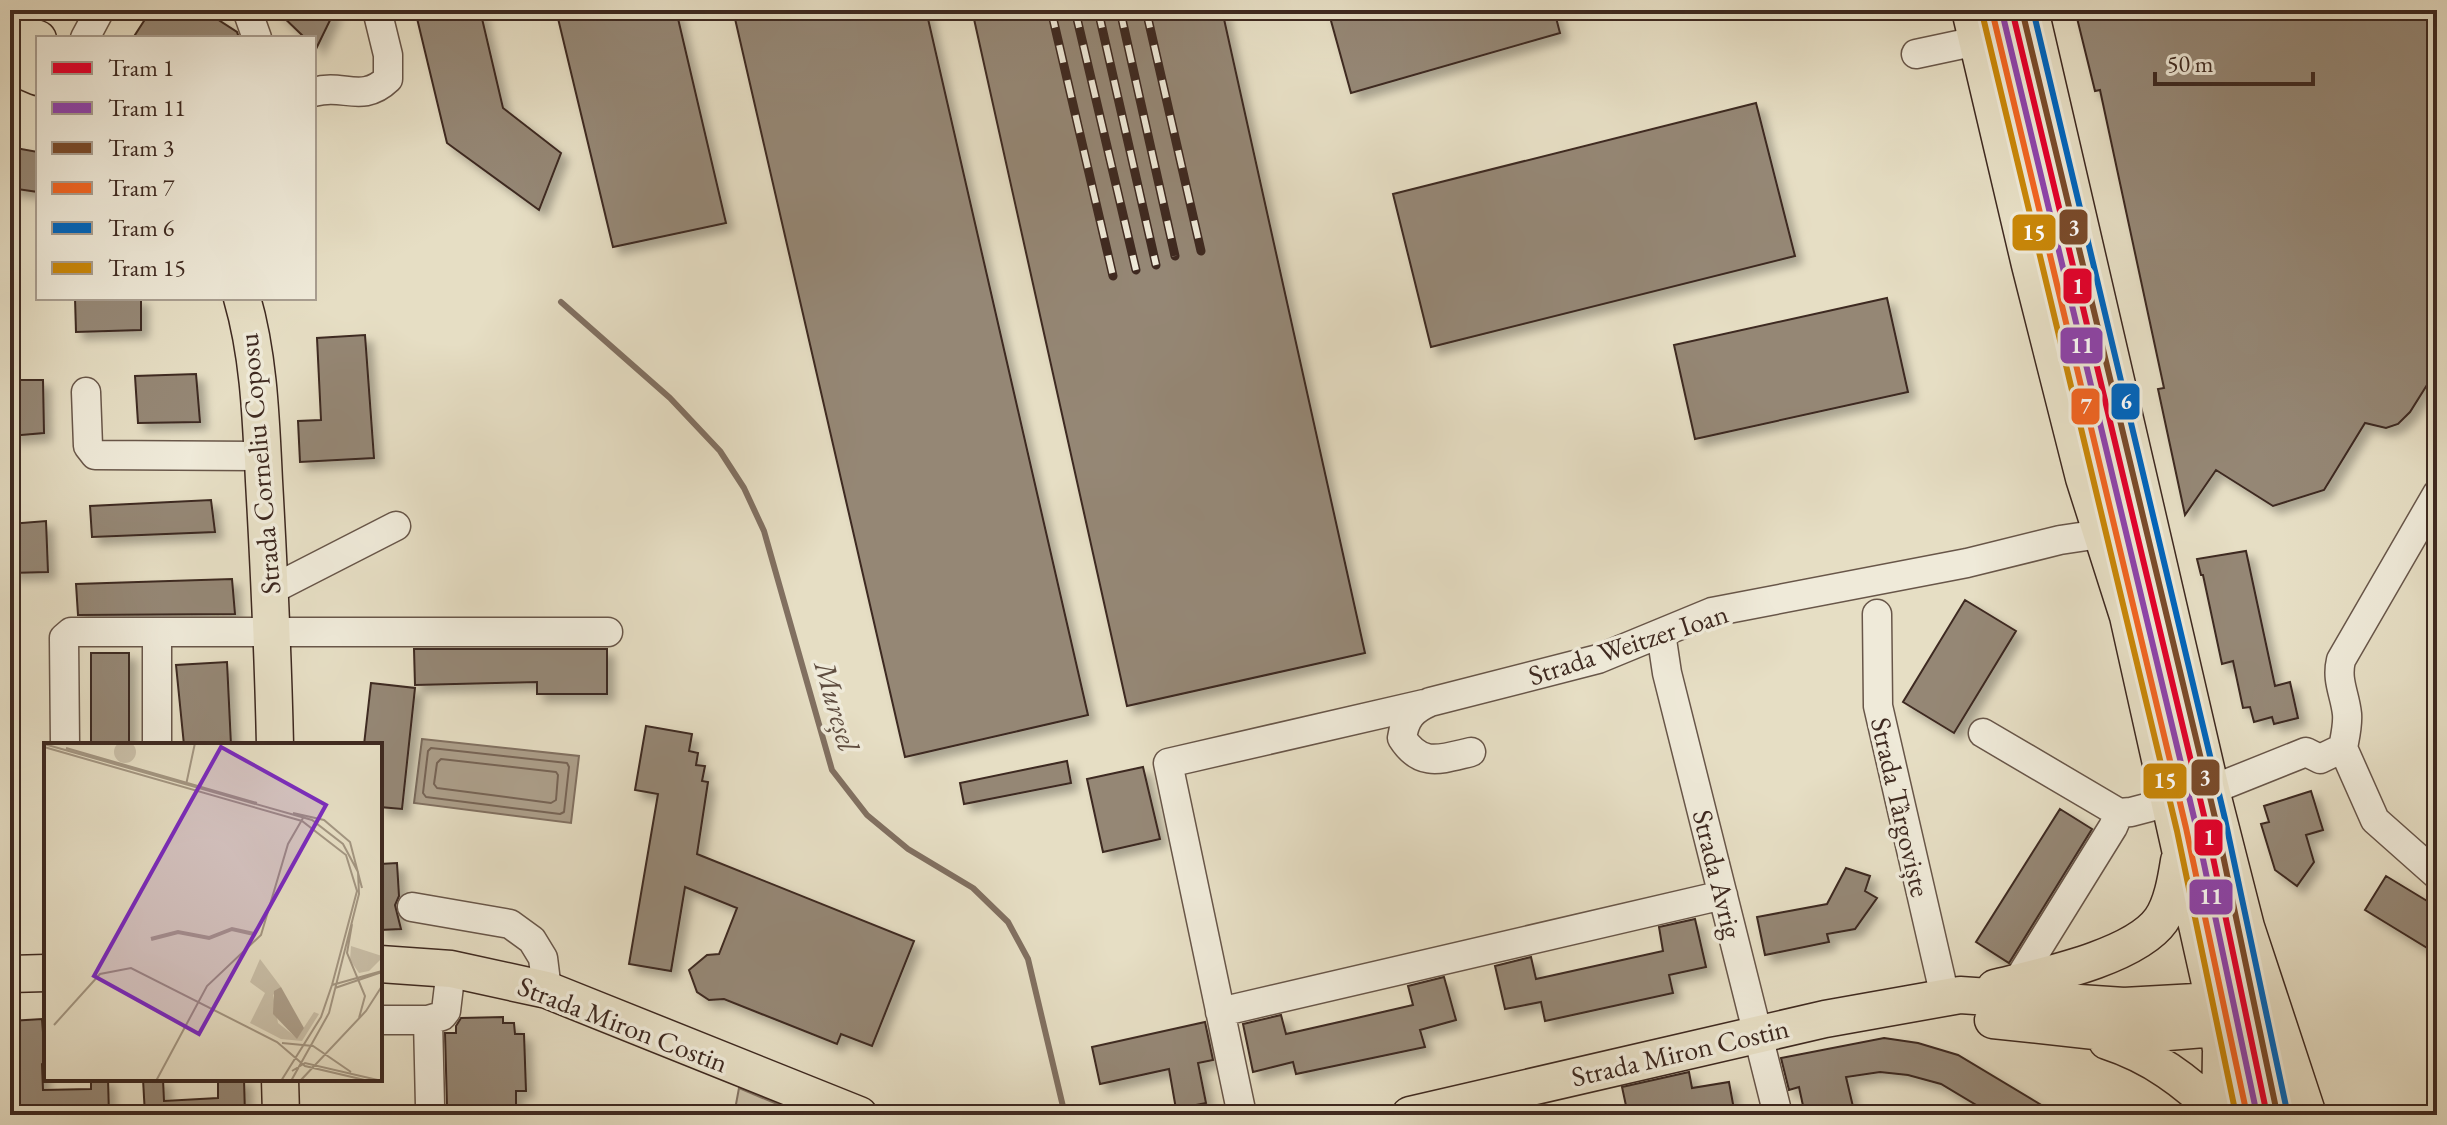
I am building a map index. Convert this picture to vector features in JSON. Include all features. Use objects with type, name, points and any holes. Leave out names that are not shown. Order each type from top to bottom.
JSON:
[{"type":"main road","points":[[2030,10],[2211,790],[2246,927],[2308,1115]]},
{"type":"main road","points":[[1974,26],[2030,265],[2100,534],[2128,616],[2216,1015],[2221,1050],[2220,1115]]},
{"type":"main road","points":[[10,29],[36,38]]},
{"type":"main road","points":[[10,65],[36,76]]},
{"type":"main road","name":"Strada Corneliu Coposu","points":[[242,300],[253,343],[263,456],[273,630],[275,743]]},
{"type":"main road","points":[[1953,996],[2017,982],[2105,956],[2128,945],[2155,927],[2167,908],[2181,851]]},
{"type":"main road","name":"Strada Miron Costin","points":[[382,964],[451,969],[547,990],[859,1115]]},
{"type":"main road","points":[[10,974],[44,973]]},
{"type":"main road","name":"Strada Miron Costin","points":[[1410,1115],[1758,1034],[1953,996],[2216,1015]]},
{"type":"main road","name":"Strada Miron Costin","points":[[1905,1004],[1935,1012],[2075,1031],[2131,1035],[2216,1015],[2272,1010]]},
{"type":"main road","points":[[2075,1031],[2132,1050],[2170,1070],[2220,1115]]},
{"type":"main road","points":[[280,1081],[281,1115]]},
{"type":"street","points":[[86,36],[100,10]]},
{"type":"street","points":[[247,10],[256,36]]},
{"type":"street","points":[[316,92],[332,89],[360,93],[380,87],[388,79],[388,55],[377,10]]},
{"type":"street","points":[[1916,54],[1974,26]]},
{"type":"street","points":[[86,392],[88,446],[95,455],[263,456]]},
{"type":"street","points":[[2430,884],[2375,820],[2343,748],[2347,713],[2338,673],[2341,660],[2437,494]]},
{"type":"street","points":[[271,590],[396,526]]},
{"type":"street","name":"Strada Weitzer Ioan","points":[[1220,1012],[1168,763],[1598,659],[1712,612],[1967,563],[2060,540],[2100,534],[2150,532]]},
{"type":"street","name":"Strada Târgoviște","points":[[1877,614],[1878,706],[1953,996]]},
{"type":"street","points":[[273,630],[608,632]]},
{"type":"street","name":"Strada Corneliu Coposu","points":[[65,743],[66,634],[273,630]]},
{"type":"street","points":[[157,633],[157,743]]},
{"type":"street","name":"Strada Avrig","points":[[1661,633],[1667,673],[1778,1115]]},
{"type":"street","points":[[1430,702],[1416,709],[1404,725],[1402,738],[1409,749],[1417,756],[1430,760],[1471,752]]},
{"type":"street","points":[[1983,733],[2119,813],[2169,802]]},
{"type":"street","points":[[2211,790],[2306,752],[2320,759],[2343,748]]},
{"type":"street","points":[[2017,982],[2119,813]]},
{"type":"street","points":[[1242,1115],[1220,1012],[1723,895]]},
{"type":"street","points":[[412,907],[510,924],[532,940],[543,958],[547,990]]},
{"type":"street","points":[[382,1020],[428,1020],[442,1016],[446,1011],[451,969]]},
{"type":"street","points":[[428,1020],[430,1106]]},
{"type":"shaded area","points":[[2159,591],[2245,968],[2234,977],[2224,976],[2139,595]]},
{"type":"shaded area","points":[[2263,1043],[2289,1115],[2240,1115],[2242,1085],[2239,1049]]},
{"type":"shaded area","points":[[739,1088],[803,1115],[734,1115]]},
{"type":"water","points":[[422,739],[579,756],[571,823],[414,803]]},
{"type":"building","points":[[151,10],[203,10],[237,32],[238,36],[134,36]]},
{"type":"building","points":[[276,10],[335,10],[316,49],[316,36],[303,36]]},
{"type":"building","points":[[415,10],[480,10],[503,108],[561,153],[539,210],[447,143]]},
{"type":"building","points":[[556,10],[676,10],[726,223],[613,247]]},
{"type":"building","points":[[733,10],[926,10],[1088,715],[905,757]]},
{"type":"building","points":[[972,10],[1222,10],[1365,653],[1127,706]]},
{"type":"building","points":[[1328,10],[1554,10],[1560,33],[1351,93]]},
{"type":"building","points":[[2096,10],[2437,10],[2437,369],[2410,412],[2398,424],[2386,428],[2365,423],[2324,490],[2273,506],[2216,470],[2185,515],[2158,389],[2164,388],[2100,90],[2095,91],[2076,14]]},
{"type":"building","points":[[1756,103],[1795,256],[1431,347],[1393,194]]},
{"type":"building","points":[[10,147],[36,152],[36,192],[10,188]]},
{"type":"building","points":[[1887,298],[1908,392],[1695,439],[1674,345]]},
{"type":"building","points":[[75,300],[141,300],[141,330],[76,332]]},
{"type":"building","points":[[365,335],[374,458],[300,462],[298,421],[321,420],[317,338]]},
{"type":"building","points":[[196,374],[200,422],[138,423],[135,376]]},
{"type":"building","points":[[10,380],[43,380],[44,433],[10,436]]},
{"type":"building","points":[[211,500],[215,532],[92,537],[90,506]]},
{"type":"building","points":[[46,521],[48,572],[10,573],[10,524]]},
{"type":"building","points":[[2246,551],[2275,686],[2290,682],[2298,718],[2274,724],[2272,717],[2254,722],[2250,707],[2243,708],[2233,661],[2222,664],[2197,559]]},
{"type":"building","points":[[232,579],[235,614],[78,615],[76,584]]},
{"type":"building","points":[[1965,600],[2016,631],[1954,733],[1903,702]]},
{"type":"building","points":[[414,649],[607,649],[607,694],[537,694],[537,682],[415,685]]},
{"type":"building","points":[[91,653],[129,653],[129,743],[91,743]]},
{"type":"building","points":[[227,662],[231,743],[184,743],[176,665]]},
{"type":"building","points":[[371,683],[415,688],[402,809],[382,807],[382,743],[364,743]]},
{"type":"building","points":[[646,726],[692,734],[689,751],[698,753],[696,765],[705,766],[702,781],[708,782],[697,854],[914,941],[872,1046],[841,1034],[837,1044],[724,999],[709,1000],[697,992],[689,970],[707,955],[719,954],[737,908],[685,887],[671,971],[629,964],[658,794],[635,790]]},
{"type":"building","points":[[1067,761],[1071,783],[964,804],[960,783]]},
{"type":"building","points":[[1143,767],[1160,839],[1103,852],[1087,779]]},
{"type":"building","points":[[2311,791],[2323,830],[2306,835],[2314,862],[2297,886],[2275,870],[2261,824],[2269,822],[2264,806]]},
{"type":"building","points":[[2060,809],[2092,829],[2009,963],[1976,942]]},
{"type":"building","points":[[397,863],[399,896],[395,905],[401,929],[382,930],[382,864]]},
{"type":"building","points":[[1846,868],[1870,876],[1865,891],[1877,898],[1855,929],[1827,934],[1829,942],[1765,955],[1757,917],[1827,904]]},
{"type":"building","points":[[2386,876],[2437,907],[2437,954],[2365,910]]},
{"type":"building","points":[[1695,919],[1706,967],[1669,975],[1673,993],[1545,1021],[1541,1002],[1505,1009],[1495,966],[1531,957],[1536,979],[1663,951],[1659,927]]},
{"type":"building","points":[[1444,977],[1456,1020],[1420,1030],[1425,1047],[1296,1074],[1293,1062],[1253,1072],[1243,1024],[1281,1015],[1286,1034],[1413,1005],[1408,986]]},
{"type":"building","points":[[503,1017],[503,1023],[514,1023],[515,1034],[524,1034],[526,1091],[516,1091],[512,1115],[455,1115],[455,1106],[447,1106],[445,1033],[456,1033],[461,1018]]},
{"type":"building","points":[[42,1019],[43,1090],[91,1089],[91,1081],[108,1081],[109,1115],[10,1115],[10,1021]]},
{"type":"building","points":[[1205,1022],[1213,1060],[1198,1063],[1206,1103],[1176,1109],[1169,1069],[1100,1084],[1092,1047]]},
{"type":"building","points":[[1884,1038],[1918,1043],[1958,1055],[2058,1115],[1993,1115],[1941,1084],[1908,1075],[1880,1072],[1846,1077],[1855,1115],[1805,1115],[1799,1087],[1789,1090],[1781,1058]]},
{"type":"building","points":[[1689,1072],[1692,1088],[1729,1082],[1735,1115],[1698,1115],[1697,1109],[1669,1115],[1628,1115],[1622,1087]]},
{"type":"building","points":[[143,1081],[163,1081],[164,1101],[218,1098],[218,1081],[244,1081],[245,1115],[145,1115]]},
{"type":"waterway","name":"Mureșel","points":[[561,302],[670,398],[720,451],[744,488],[764,531],[832,770],[867,815],[908,849],[973,888],[1008,922],[1028,959],[1065,1115]]},
{"type":"railway","points":[[1051,10],[1113,276]]},
{"type":"railway","points":[[1075,10],[1136,270]]},
{"type":"railway","points":[[1098,10],[1156,265]]},
{"type":"railway","points":[[1120,10],[1175,256]]},
{"type":"railway","points":[[1146,10],[1201,251]]},
{"type":"tram line","name":"1","points":[[2012,10],[2206,824],[2267,1115]]},
{"type":"tram line","name":"3","points":[[2022,10],[2216,822],[2277,1113]]},
{"type":"tram line","name":"6","points":[[2033,10],[2225,819],[2287,1111]]},
{"type":"tram line","name":"11","points":[[2002,12],[2196,826],[2257,1115]]},
{"type":"tram line","name":"7","points":[[1993,15],[2186,828],[2247,1115]]},
{"type":"tram line","name":"15","points":[[1983,17],[2177,831],[2236,1115]]}]
